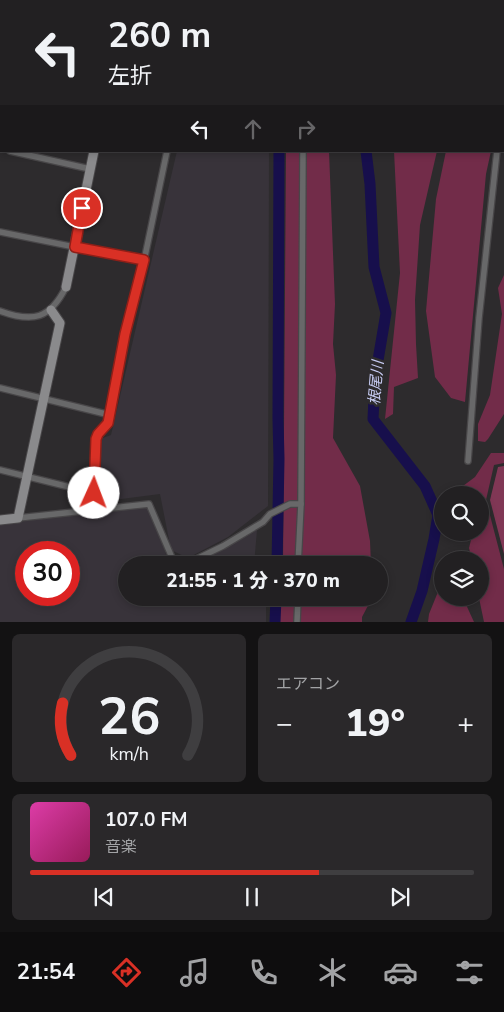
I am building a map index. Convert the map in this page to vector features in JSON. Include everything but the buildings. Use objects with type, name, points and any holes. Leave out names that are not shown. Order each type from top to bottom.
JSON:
[{"type":"street","points":[[14,152],[90,169]]},
{"type":"street","points":[[0,311],[16,317],[34,318],[51,310],[59,302],[66,287],[94,152]]},
{"type":"street","points":[[0,470],[94,493],[96,439],[108,423],[110,415],[125,334],[144,260],[167,152]]},
{"type":"street","points":[[298,556],[301,504],[303,152]]},
{"type":"street","points":[[468,461],[479,318],[497,152]]},
{"type":"street","points":[[0,232],[144,260]]},
{"type":"street","points":[[18,518],[60,323],[51,310]]},
{"type":"street","points":[[0,388],[110,415]]},
{"type":"street","points":[[0,520],[149,504],[173,560],[188,563],[224,546],[263,522],[270,514],[290,504],[301,504]]},
{"type":"street","points":[[297,622],[298,606]]},
{"type":"shaded area","points":[[177,152],[269,152],[268,506],[228,537],[192,556],[184,556],[171,550],[160,494],[98,502],[100,439],[111,435]]},
{"type":"shaded area","points":[[286,152],[329,152],[335,304],[333,344],[336,375],[333,438],[360,486],[370,541],[371,556],[283,556]]},
{"type":"shaded area","points":[[394,152],[437,152],[420,225],[415,300],[418,378],[394,387],[393,414],[385,419],[400,273]]},
{"type":"shaded area","points":[[446,152],[491,152],[486,174],[465,402],[451,398],[435,377],[426,311],[436,199]]},
{"type":"shaded area","points":[[504,275],[504,414],[485,442],[478,441],[478,424],[490,395],[502,314],[498,288]]},
{"type":"shaded area","points":[[491,453],[504,453],[504,463],[494,465],[489,487],[463,486],[475,477]]},
{"type":"shaded area","points":[[504,466],[504,554],[490,500],[498,467]]},
{"type":"shaded area","points":[[151,502],[166,556],[118,556],[118,606],[266,606],[266,622],[0,622],[0,525]]},
{"type":"shaded area","points":[[489,512],[504,569],[504,622],[484,622],[481,606],[489,606],[489,551],[470,551],[471,541],[489,541]]},
{"type":"shaded area","points":[[257,530],[255,556],[203,556]]},
{"type":"shaded area","points":[[434,602],[434,606],[467,606],[474,622],[428,622]]},
{"type":"shaded area","points":[[279,606],[368,606],[362,617],[362,622],[277,622]]},
{"type":"waterway","points":[[277,556],[279,152]]},
{"type":"waterway","name":"根尾川","points":[[366,152],[370,184],[374,267],[386,313],[375,378],[373,419],[425,486],[438,515],[422,591],[411,622]]},
{"type":"waterway","points":[[275,622],[276,606]]},
{"type":"route","points":[[82,208],[75,247],[144,260],[125,334],[110,415],[107,420],[108,423],[96,439],[94,493]]}]
